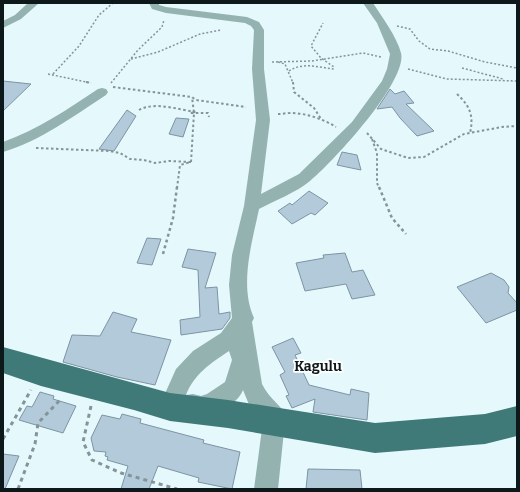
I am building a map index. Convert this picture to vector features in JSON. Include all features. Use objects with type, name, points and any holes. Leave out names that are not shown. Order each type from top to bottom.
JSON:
[{"type":"main road","points":[[3,360],[41,372],[134,396],[170,408],[228,414],[375,438],[484,429],[517,422]]},
{"type":"street","points":[[3,25],[18,17],[34,3]]},
{"type":"street","points":[[154,3],[155,7],[166,10],[247,20],[255,24],[258,30],[258,57],[263,112],[252,206],[241,254],[238,285],[244,318],[248,365],[252,386],[258,399],[276,422],[266,489]]},
{"type":"street","points":[[252,206],[304,178],[357,125],[388,81],[394,65],[396,54],[382,23],[368,3]]},
{"type":"street","points":[[3,147],[20,141],[69,114],[106,89]]},
{"type":"street","points":[[244,318],[236,343],[242,360],[233,389],[213,403],[201,407],[192,405],[170,408],[183,376],[200,358],[228,340],[244,318]]},
{"type":"path","points":[[52,75],[82,42],[92,23],[101,12],[113,3]]},
{"type":"path","points":[[106,89],[131,59],[162,27],[164,18]]},
{"type":"path","points":[[289,71],[296,66],[304,65],[333,69],[334,66],[321,59],[314,52],[311,46],[315,36],[321,30],[323,23]]},
{"type":"path","points":[[386,31],[389,26],[410,29],[419,41],[430,49],[448,51],[485,62],[517,68]]},
{"type":"path","points":[[131,59],[158,52],[200,34],[227,29]]},
{"type":"path","points":[[258,57],[276,61],[304,62],[347,54],[374,53],[394,65],[447,79],[517,81]]},
{"type":"path","points":[[258,57],[285,64],[293,83],[294,92],[314,108],[322,120]]},
{"type":"path","points":[[462,68],[507,80]]},
{"type":"path","points":[[48,74],[91,83],[106,89],[130,88],[192,98],[196,100],[244,106],[263,112],[272,112],[280,115],[290,113],[327,121],[347,134]]},
{"type":"path","points":[[457,94],[465,101],[471,112],[473,122],[470,133]]},
{"type":"path","points":[[191,162],[190,147],[196,112],[192,98]]},
{"type":"path","points":[[139,110],[145,106],[196,112]]},
{"type":"path","points":[[196,112],[190,113],[208,113],[209,117]]},
{"type":"path","points":[[357,125],[371,137],[381,149],[408,158],[424,157],[464,134],[502,127],[517,126]]},
{"type":"path","points":[[371,137],[376,153],[377,184],[392,218],[406,234]]},
{"type":"path","points":[[20,141],[27,148],[120,153],[130,158],[155,163],[169,161],[191,162]]},
{"type":"path","points":[[163,254],[173,218],[180,166],[191,162]]},
{"type":"path","points":[[3,439],[41,372]]},
{"type":"path","points":[[86,384],[83,442],[92,460],[121,473],[177,489]]},
{"type":"path","points":[[18,489],[35,444],[38,422],[86,384]]},
{"type":"building","points":[[3,81],[31,84],[3,111]]},
{"type":"building","points":[[390,89],[395,94],[404,91],[414,103],[406,104],[434,131],[417,136],[392,107],[377,109]]},
{"type":"building","points":[[127,110],[136,116],[114,151],[99,149]]},
{"type":"building","points":[[176,118],[189,119],[183,137],[169,134]]},
{"type":"building","points":[[342,152],[357,155],[361,170],[337,165]]},
{"type":"building","points":[[309,191],[328,203],[315,215],[311,213],[292,224],[278,211],[290,203],[292,205]]},
{"type":"building","points":[[147,238],[161,239],[152,265],[137,263]]},
{"type":"building","points":[[188,249],[216,253],[205,288],[217,287],[219,314],[230,312],[230,318],[222,329],[181,335],[180,320],[200,317],[198,270],[182,267]]},
{"type":"building","points":[[345,253],[352,272],[363,270],[375,295],[352,299],[346,284],[305,291],[296,263],[324,258],[323,255]]},
{"type":"building","points":[[491,273],[504,280],[509,287],[508,293],[517,303],[517,310],[486,323],[457,287]]},
{"type":"building","points":[[113,312],[137,319],[131,332],[171,340],[155,385],[117,377],[63,362],[72,335],[100,336]]},
{"type":"building","points":[[293,338],[301,353],[295,355],[309,385],[350,395],[351,389],[369,393],[367,420],[313,412],[315,399],[292,408],[286,396],[289,395],[280,375],[285,372],[272,347]]},
{"type":"building","points":[[40,392],[54,396],[53,399],[76,406],[63,433],[19,420],[27,406],[32,407]]},
{"type":"building","points":[[122,414],[141,419],[140,423],[204,440],[203,443],[240,452],[232,489],[198,482],[199,478],[158,466],[149,489],[121,489],[128,466],[107,460],[108,457],[105,456],[106,452],[94,451],[91,438],[102,415],[120,419]]},
{"type":"building","points":[[3,454],[19,456],[5,489],[3,489]]},
{"type":"building","points":[[308,469],[360,470],[362,489],[306,489]]},
{"type":"district","name":"Kagulu","points":[[318,366]]}]
